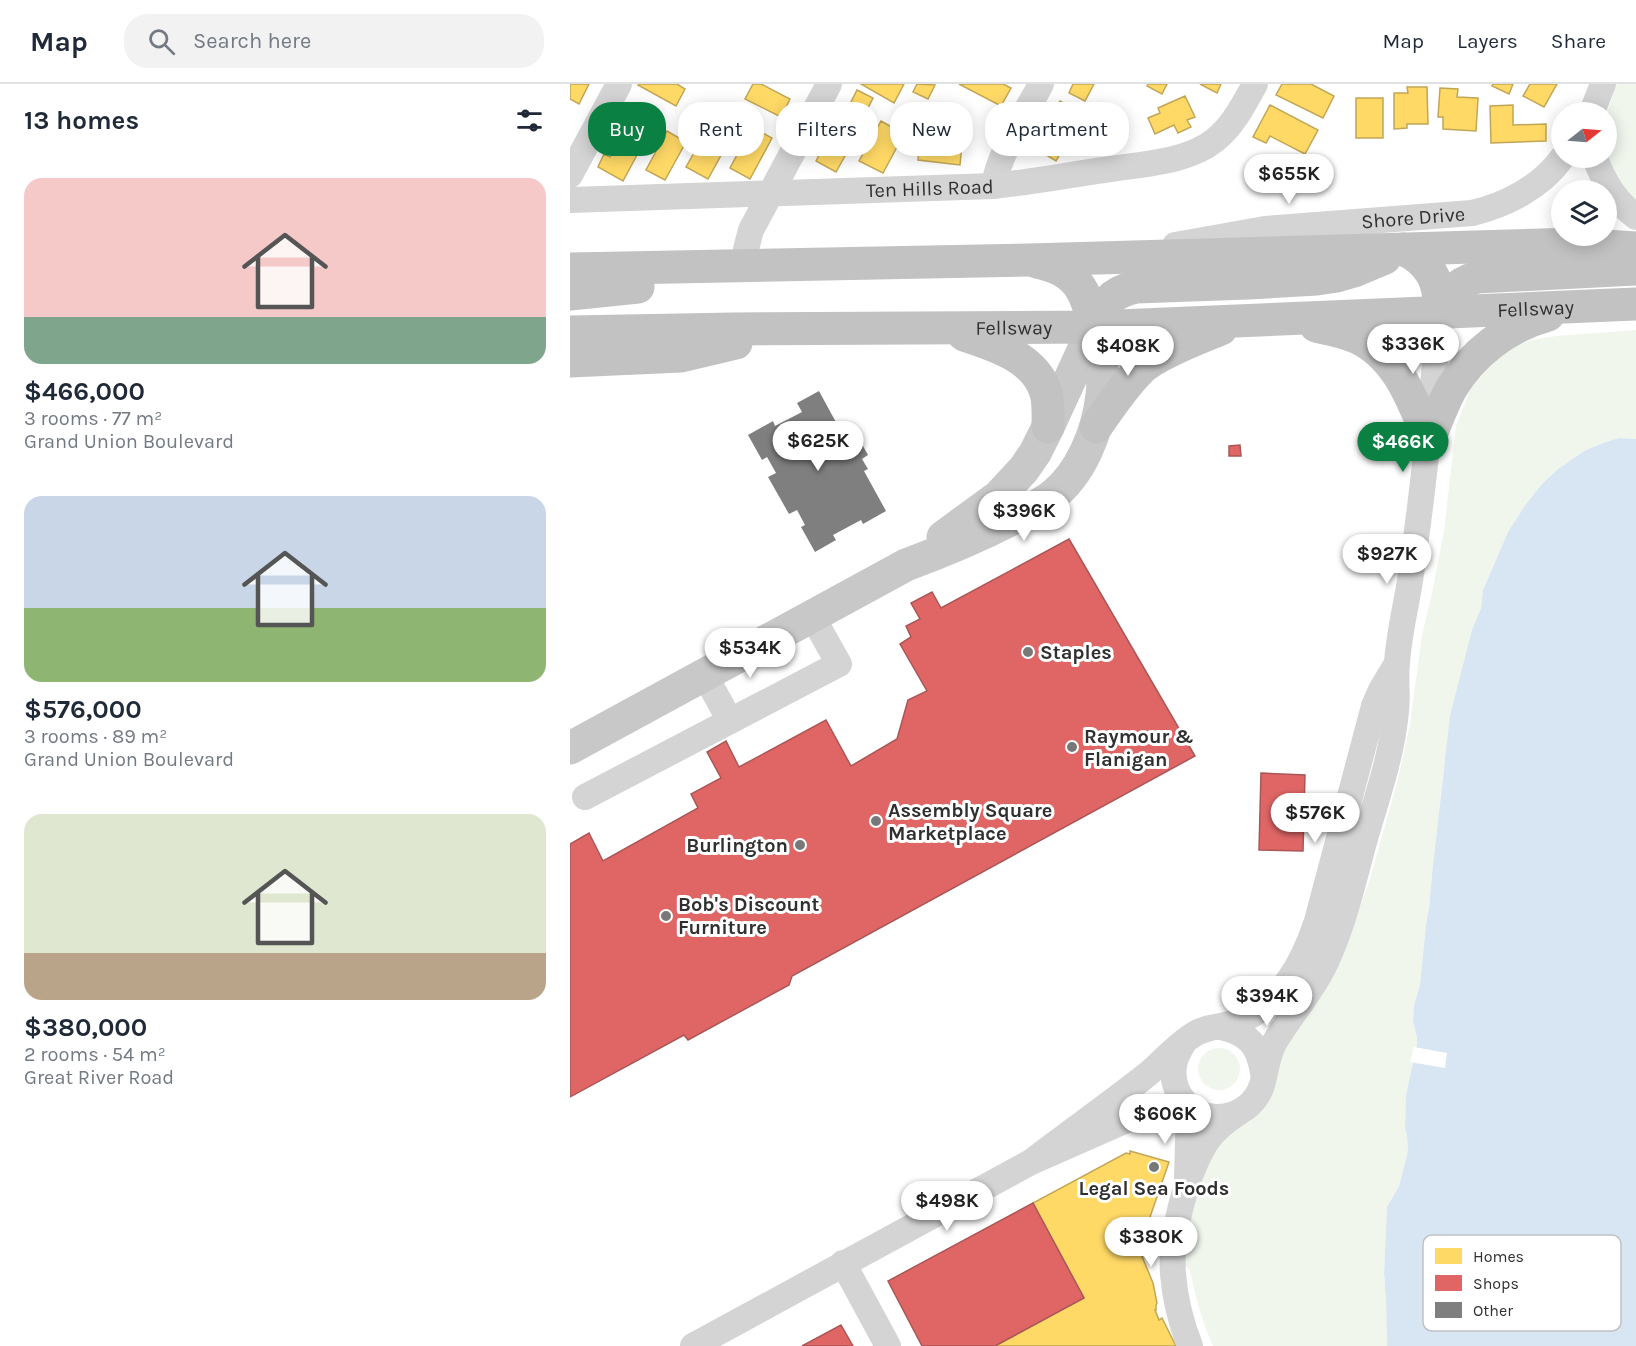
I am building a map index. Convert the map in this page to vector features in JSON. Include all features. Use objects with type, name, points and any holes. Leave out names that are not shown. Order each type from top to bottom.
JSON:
[{"type":"highway","points":[[570,269],[1029,260],[1576,244],[1636,248]]},
{"type":"highway","points":[[1403,249],[1420,259],[1433,275],[1440,298],[1439,313]]},
{"type":"highway","points":[[1094,327],[1106,303],[1123,290],[1136,287],[1317,279],[1354,271],[1403,249]]},
{"type":"highway","points":[[1029,260],[1052,265],[1072,276],[1090,307],[1094,327]]},
{"type":"highway","points":[[570,294],[633,288],[746,265]]},
{"type":"highway","points":[[1439,313],[1455,288],[1477,277],[1636,269]]},
{"type":"highway","name":"Fellsway","points":[[570,332],[1094,327],[1636,304]]},
{"type":"highway","points":[[1429,440],[1452,387],[1475,357],[1488,345],[1542,316],[1576,307]]},
{"type":"highway","points":[[1285,320],[1342,332],[1372,346],[1400,378],[1413,401],[1429,440]]},
{"type":"highway","points":[[1096,427],[1142,368],[1157,358],[1239,321]]},
{"type":"highway","points":[[942,328],[975,338],[1008,352],[1031,368],[1046,393],[1048,427]]},
{"type":"highway","points":[[570,361],[681,356],[793,329]]},
{"type":"main road","points":[[570,748],[906,565],[999,496],[1012,484],[1035,453],[1094,327]]},
{"type":"main road","points":[[906,565],[997,528],[1052,496],[1065,484],[1078,466],[1096,427],[1102,395],[1102,377],[1094,327]]},
{"type":"street","points":[[570,175],[619,84]]},
{"type":"street","points":[[746,265],[746,249],[751,230],[829,84]]},
{"type":"street","points":[[994,186],[1001,159],[1041,84]]},
{"type":"street","name":"Ten Hills Road","points":[[570,200],[994,186],[1163,160],[1195,152],[1214,141],[1238,114],[1254,84]]},
{"type":"street","points":[[1596,102],[1603,84]]},
{"type":"street","name":"Shore Drive","points":[[1104,258],[1265,229],[1472,213],[1497,206],[1520,194],[1553,168]]},
{"type":"street","points":[[1600,168],[1614,196],[1636,217]]},
{"type":"street","points":[[1263,1073],[1273,1045],[1322,971],[1330,953],[1341,924],[1392,740],[1398,688],[1396,664],[1412,568],[1429,440],[1439,313]]},
{"type":"street","points":[[585,797],[839,664],[812,616]]},
{"type":"street","points":[[1031,1162],[1148,1074],[1194,1034],[1252,1015],[1265,1007],[1289,980],[1310,942],[1374,706],[1396,664]]},
{"type":"street","points":[[705,675],[730,721]]},
{"type":"street","points":[[1190,1346],[1179,1312],[1173,1272],[1176,1229],[1186,1186],[1206,1143],[1223,1124],[1248,1106],[1262,1085],[1262,1059],[1256,1047],[1234,1030],[1221,1027]]},
{"type":"street","points":[[1183,1044],[1176,1055],[1173,1068],[1178,1093],[1187,1105],[1200,1114],[1213,1117],[1226,1117],[1238,1113]]},
{"type":"street","points":[[693,1346],[1031,1162],[1131,1118],[1165,1107],[1187,1105]]},
{"type":"street","points":[[1186,1186],[1187,1105]]},
{"type":"street","points":[[843,1263],[888,1346]]},
{"type":"shaded area","points":[[1617,84],[1636,84],[1636,204],[1629,198],[1612,168],[1617,168],[1617,102],[1611,102]]},
{"type":"shaded area","points":[[1636,330],[1636,439],[1619,438],[1586,450],[1558,469],[1542,484],[1508,532],[1483,590],[1481,608],[1472,630],[1443,774],[1420,985],[1414,1005],[1413,1021],[1417,1044],[1406,1095],[1405,1127],[1408,1151],[1399,1186],[1387,1207],[1384,1273],[1387,1346],[1213,1346],[1199,1309],[1190,1270],[1183,1265],[1190,1211],[1211,1152],[1283,1047],[1350,935],[1370,879],[1398,779],[1410,724],[1422,635],[1444,531],[1456,426],[1471,388],[1488,365],[1509,348],[1532,340],[1556,336]]},
{"type":"shaded area","points":[[1219,1048],[1234,1054],[1240,1069],[1234,1084],[1219,1090],[1204,1084],[1198,1069],[1204,1054]]},
{"type":"water","points":[[1619,438],[1636,439],[1636,1346],[1387,1346],[1384,1273],[1387,1207],[1399,1186],[1408,1151],[1405,1127],[1406,1095],[1417,1044],[1413,1021],[1414,1005],[1420,985],[1450,716],[1472,630],[1481,608],[1483,590],[1508,532],[1526,504],[1558,469],[1586,450]]},
{"type":"pier","points":[[1414,1047],[1447,1053],[1445,1068],[1410,1062]]},
{"type":"building: Homes","points":[[570,84],[589,84],[579,104],[570,99]]},
{"type":"building: Homes","points":[[677,84],[685,89],[676,106],[638,85]]},
{"type":"building: Homes","points":[[753,84],[761,84],[790,99],[788,102],[776,102],[776,114],[764,108],[764,102],[751,102],[745,99]]},
{"type":"building: Homes","points":[[861,84],[904,84],[895,102]]},
{"type":"building: Homes","points":[[917,84],[935,85],[928,99],[913,92]]},
{"type":"building: Homes","points":[[959,84],[1003,84],[1011,88],[1003,102],[993,102]]},
{"type":"building: Homes","points":[[1073,84],[1094,84],[1085,101],[1069,93]]},
{"type":"building: Homes","points":[[1148,84],[1167,84],[1162,94],[1147,86]]},
{"type":"building: Homes","points":[[1200,84],[1221,84],[1217,93]]},
{"type":"building: Homes","points":[[1282,84],[1311,84],[1334,96],[1323,118],[1276,95]]},
{"type":"building: Homes","points":[[1493,84],[1513,84],[1509,94],[1492,86]]},
{"type":"building: Homes","points":[[1530,84],[1557,84],[1544,107],[1523,96]]},
{"type":"building: Homes","points":[[1407,87],[1427,87],[1428,124],[1407,124],[1407,128],[1394,129],[1394,93],[1408,93]]},
{"type":"building: Homes","points":[[1440,88],[1458,89],[1457,97],[1478,98],[1476,131],[1443,129],[1443,117],[1438,117]]},
{"type":"building: Homes","points":[[857,90],[873,98],[871,102],[851,102]]},
{"type":"building: Homes","points":[[1185,96],[1195,117],[1187,120],[1191,127],[1178,133],[1174,125],[1155,134],[1148,118],[1160,113],[1158,108]]},
{"type":"building: Homes","points":[[1356,98],[1383,98],[1383,138],[1356,138]]},
{"type":"building: Homes","points":[[1270,105],[1318,130],[1305,154],[1270,136],[1266,143],[1253,137]]},
{"type":"building: Homes","points":[[1513,105],[1513,125],[1546,124],[1546,141],[1491,143],[1490,106]]},
{"type":"building: Homes","points":[[881,121],[890,126],[890,156],[892,156],[883,173],[859,161],[862,156],[878,156],[878,126]]},
{"type":"building: Homes","points":[[667,131],[678,137],[678,156],[665,180],[646,170],[654,156],[666,156]]},
{"type":"building: Homes","points":[[764,134],[772,138],[764,153]]},
{"type":"building: Homes","points":[[603,156],[636,156],[623,181],[598,167]]},
{"type":"building: Homes","points":[[692,156],[721,156],[708,179],[686,167]]},
{"type":"building: Homes","points":[[736,156],[762,156],[750,179],[730,168]]},
{"type":"building: Homes","points":[[819,156],[845,156],[836,172],[816,161]]},
{"type":"building: Homes","points":[[918,156],[961,156],[960,165],[918,160]]},
{"type":"building: Homes","points":[[1048,156],[1059,156],[1056,161]]},
{"type":"building: Homes","points":[[1130,1151],[1169,1162],[1139,1249],[1153,1283],[1157,1303],[1155,1310],[1159,1320],[1162,1318],[1176,1346],[995,1346],[1084,1298],[1033,1203],[1126,1153],[1130,1154]]},
{"type":"building: Shops","points":[[1240,445],[1241,456],[1229,456],[1229,446]]},
{"type":"building: Shops","name":"Assembly Square Marketplace","points":[[1069,539],[1195,756],[792,976],[789,985],[688,1040],[684,1035],[570,1097],[570,844],[589,833],[603,861],[698,808],[691,794],[721,778],[707,752],[726,741],[739,767],[826,720],[851,766],[897,739],[908,700],[927,691],[900,644],[911,637],[906,626],[920,619],[911,603],[932,592],[941,608]]},
{"type":"building: Shops","points":[[1261,773],[1305,775],[1303,851],[1259,850]]},
{"type":"building: Shops","points":[[1033,1203],[1084,1298],[995,1346],[922,1346],[888,1281]]},
{"type":"building: Shops","points":[[841,1325],[853,1346],[802,1346]]},
{"type":"building: Other","points":[[819,391],[844,437],[850,434],[854,441],[859,439],[868,455],[862,459],[868,469],[864,471],[886,511],[863,524],[861,520],[833,535],[836,540],[815,552],[801,527],[805,525],[797,510],[789,514],[768,477],[776,473],[767,457],[762,460],[748,435],[773,421],[775,426],[802,412],[797,403]]},
{"type":"place","name":"Staples","points":[[1028,652]]},
{"type":"place","name":"Raymour & Flanigan","points":[[1072,747]]},
{"type":"place","name":"Assembly Square Marketplace","points":[[876,821]]},
{"type":"place","name":"Burlington","points":[[800,845]]},
{"type":"place","name":"Bob's Discount Furniture","points":[[666,916]]},
{"type":"place","name":"Legal Sea Foods","points":[[1154,1167]]}]
